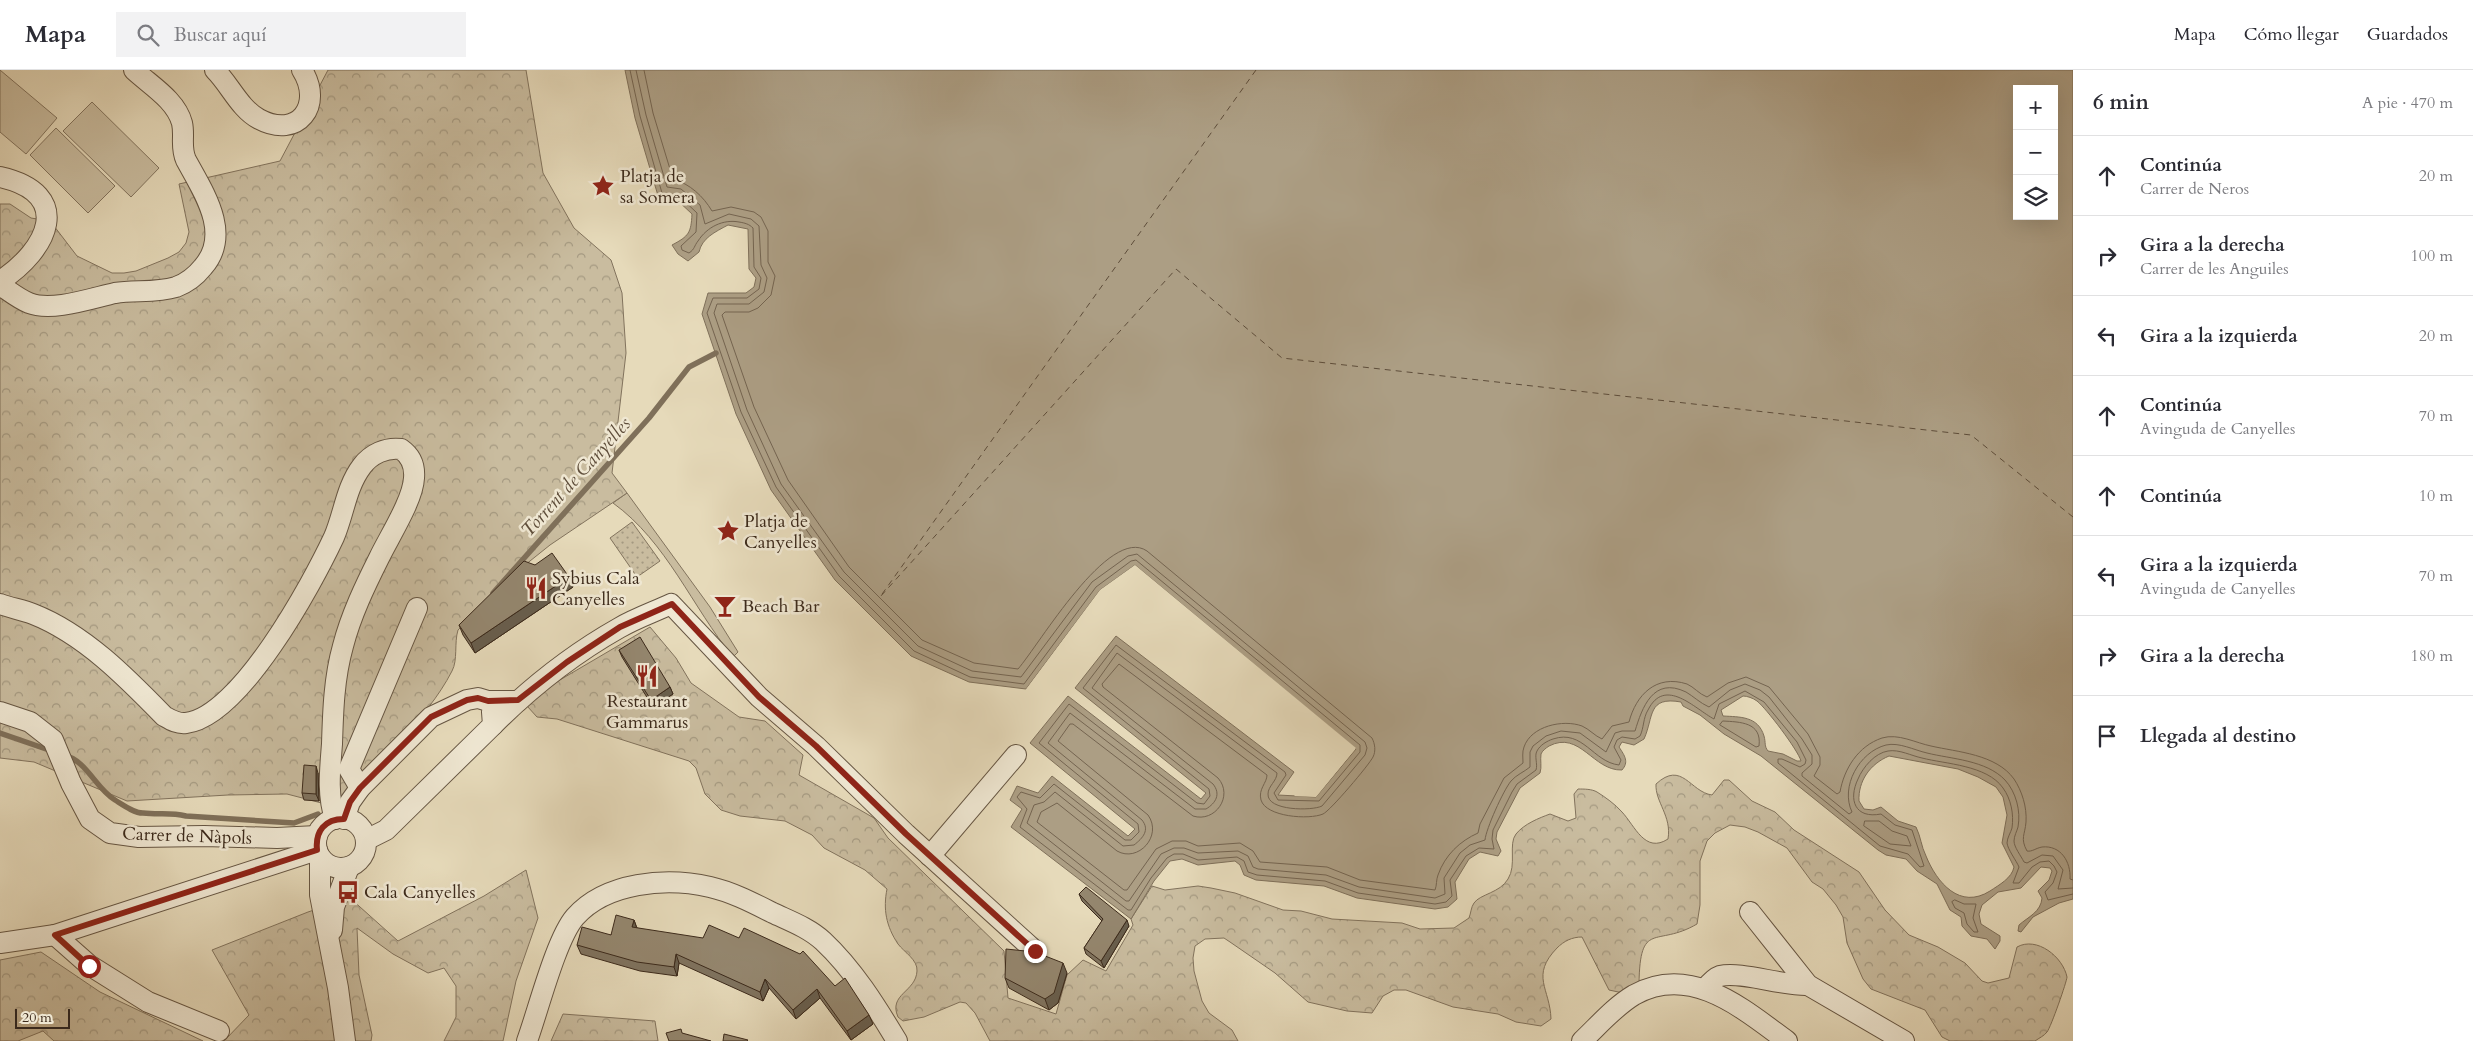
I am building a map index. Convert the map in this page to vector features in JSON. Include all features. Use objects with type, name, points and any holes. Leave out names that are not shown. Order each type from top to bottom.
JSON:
[{"type":"street","points":[[0,285],[30,304],[48,307],[118,293],[136,293],[175,287],[197,275],[213,255],[217,243],[216,230],[210,206],[182,150],[182,123],[168,100],[134,70]]},
{"type":"street","points":[[215,70],[250,113],[270,124],[283,125],[296,122],[306,115],[311,91],[302,70]]},
{"type":"street","points":[[0,178],[16,181],[35,192],[46,205],[48,218],[45,233],[31,252],[10,274],[0,281]]},
{"type":"street","points":[[0,604],[34,614],[80,640],[111,665],[164,716],[174,722],[184,723],[198,720],[213,712],[237,691],[283,627],[322,562],[335,534],[347,496],[362,465],[383,450],[401,449],[408,454],[414,465],[414,480],[405,505],[357,605],[343,646],[333,702],[330,802],[340,819],[358,826],[366,840],[362,857],[349,867],[334,907],[330,944]]},
{"type":"street","points":[[366,840],[386,830],[518,700],[567,662],[620,627],[672,604],[759,697],[816,746],[930,856],[1035,951]]},
{"type":"street","points":[[360,788],[349,769],[417,608]]},
{"type":"street","points":[[345,1041],[320,894],[318,848],[321,828],[340,819],[360,788],[431,717],[467,700],[478,698],[488,701],[518,700]]},
{"type":"street","points":[[488,701],[492,711],[493,725]]},
{"type":"street","name":"Carrer de Nàpols","points":[[0,712],[30,722],[53,740],[71,783],[90,819],[110,833],[139,837],[277,838],[318,848]]},
{"type":"street","points":[[930,856],[1016,755]]},
{"type":"street","points":[[318,848],[328,865],[338,868],[349,867]]},
{"type":"street","points":[[0,943],[55,935],[318,848]]},
{"type":"street","points":[[528,1041],[562,938],[574,919],[597,898],[620,890],[640,885],[684,884],[710,887],[735,895],[809,930],[822,940],[846,966],[871,999],[897,1041]]},
{"type":"street","points":[[1750,912],[1808,985],[1904,1041]]},
{"type":"street","points":[[55,935],[89,966],[148,1002],[219,1031]]},
{"type":"street","points":[[1705,989],[1712,980],[1720,976],[1744,977],[1791,986],[1808,985]]},
{"type":"street","points":[[1582,1041],[1619,1005],[1648,989],[1682,984],[1705,989],[1744,1010],[1787,1041]]},
{"type":"green space","points":[[0,70],[57,118],[26,154],[0,132]]},
{"type":"green space","points":[[328,70],[526,70],[543,173],[574,228],[611,260],[622,293],[626,353],[612,473],[627,493],[550,545],[525,565],[458,630],[454,667],[441,690],[398,742],[333,806],[287,794],[228,795],[127,801],[34,762],[0,758],[0,204],[10,204],[31,218],[43,220],[54,226],[77,256],[112,273],[136,271],[168,258],[179,252],[186,243],[189,232],[179,184],[280,161]]},
{"type":"green space","points":[[92,102],[159,168],[131,197],[63,131]]},
{"type":"green space","points":[[56,128],[115,186],[88,213],[30,155]]},
{"type":"green space","points":[[627,493],[710,607],[738,652],[733,657],[649,536],[613,503]]},
{"type":"green space","points":[[632,522],[660,561],[637,577],[610,538]]},
{"type":"green space","points":[[650,627],[676,658],[691,683],[739,717],[765,721],[803,755],[799,775],[874,818],[888,838],[1004,951],[1008,998],[1056,1014],[1067,975],[1083,960],[1106,971],[1133,925],[1131,919],[1152,886],[1165,890],[1198,886],[1211,888],[1235,893],[1283,910],[1301,911],[1332,919],[1402,923],[1420,929],[1454,928],[1469,918],[1472,906],[1477,900],[1500,887],[1508,879],[1512,867],[1514,838],[1519,830],[1550,814],[1568,821],[1576,818],[1574,794],[1578,789],[1595,791],[1610,801],[1647,841],[1660,843],[1668,839],[1668,823],[1656,791],[1656,784],[1665,777],[1673,775],[1685,779],[1704,793],[1712,795],[1724,780],[1729,780],[1752,801],[1775,812],[1794,830],[1859,872],[1885,910],[1909,935],[1938,947],[1965,963],[1982,981],[1988,983],[2009,978],[2017,947],[2025,944],[2041,946],[2048,950],[2060,962],[2067,977],[2047,1032],[2035,1041],[1950,1041],[1942,1037],[1925,1010],[1871,989],[1863,979],[1847,943],[1843,917],[1836,905],[1823,889],[1812,882],[1787,848],[1758,832],[1745,827],[1730,825],[1715,833],[1707,841],[1700,861],[1700,905],[1697,924],[1683,931],[1653,939],[1647,943],[1640,964],[1639,984],[1623,993],[1609,990],[1582,937],[1562,943],[1549,958],[1545,967],[1543,975],[1551,1019],[1541,1026],[1516,1022],[1498,1014],[1453,1007],[1406,990],[1394,990],[1383,996],[1372,1013],[1347,1011],[1308,1002],[1275,973],[1224,938],[1205,939],[1195,946],[1193,958],[1194,971],[1202,1001],[1209,1013],[1232,1030],[1238,1041],[990,1041],[975,1013],[966,1003],[960,1002],[924,1017],[903,1021],[898,1017],[897,1003],[899,998],[912,984],[917,967],[898,944],[888,924],[885,904],[887,889],[865,870],[824,848],[812,835],[785,821],[740,816],[721,810],[705,794],[696,768],[689,761],[557,719],[537,717],[527,706],[553,684]]},
{"type":"green space","points":[[526,870],[538,918],[516,981],[503,1041],[444,1041],[456,1017],[456,986],[444,968],[428,973],[393,954],[357,928],[359,975],[372,1035],[371,1041],[224,1041],[249,1015],[212,950],[308,912],[350,898],[398,941],[484,896]]},
{"type":"green space","points":[[41,952],[100,992],[203,1041],[54,1041],[43,1031],[18,1041],[0,1041],[0,960]]},
{"type":"green space","points":[[563,1014],[655,1021],[658,1041],[551,1041]]},
{"type":"water","points":[[625,70],[2073,70],[2073,899],[2059,903],[2033,917],[2021,932],[2018,931],[2019,925],[2034,914],[2039,907],[2042,898],[2038,891],[2049,880],[2052,871],[2050,868],[2041,867],[2021,888],[1998,892],[1982,905],[1979,914],[1981,924],[2000,936],[2000,941],[1995,949],[1987,939],[1971,936],[1962,926],[1961,917],[1950,910],[1937,884],[1917,871],[1906,859],[1886,855],[1878,850],[1761,756],[1724,734],[1700,715],[1683,706],[1681,702],[1670,701],[1657,705],[1651,716],[1644,739],[1634,745],[1622,742],[1619,747],[1626,762],[1622,770],[1612,769],[1569,743],[1560,742],[1544,750],[1541,754],[1540,773],[1520,788],[1497,832],[1496,839],[1501,851],[1498,856],[1480,852],[1469,859],[1455,882],[1457,899],[1448,907],[1435,909],[1357,898],[1324,886],[1256,880],[1244,875],[1240,865],[1235,861],[1198,865],[1182,859],[1170,861],[1154,881],[1131,919],[1011,827],[1022,809],[1010,800],[1017,786],[1038,793],[1052,776],[1128,836],[1135,829],[1030,743],[1068,696],[1201,799],[1206,793],[1075,688],[1116,636],[1294,772],[1278,795],[1316,797],[1356,749],[1135,565],[1100,590],[1026,689],[969,682],[911,656],[835,580],[771,490],[736,414],[702,314],[708,293],[746,293],[754,287],[756,278],[749,269],[748,229],[728,225],[706,239],[699,252],[688,261],[678,254],[672,245],[686,236],[690,230],[692,214],[676,199],[659,199],[635,118]],"holes":[[[1743,696],[1750,697],[1761,705],[1794,748],[1801,761],[1768,751],[1761,729],[1753,721],[1723,716],[1721,710]],[[1889,756],[1958,769],[1996,787],[2003,797],[2007,815],[2002,843],[2014,867],[2008,878],[1990,891],[1979,896],[1959,895],[1951,891],[1936,876],[1924,852],[1916,827],[1898,821],[1881,807],[1873,810],[1864,809],[1859,801],[1863,780],[1871,768]]]},
{"type":"pier","points":[[1135,565],[1356,748],[1316,797],[1294,796],[1296,794],[1314,795],[1353,749],[1135,568],[1102,592],[1028,691],[1024,692],[1100,590]]},
{"type":"building","points":[[552,553],[569,577],[471,643],[459,625],[524,561],[535,565]]},
{"type":"building","name":"Restaurant Gammarus","points":[[640,637],[670,687],[651,700],[619,650]]},
{"type":"building","points":[[304,765],[316,766],[316,794],[302,793]]},
{"type":"building","points":[[1086,887],[1127,920],[1101,961],[1084,948],[1103,919],[1079,894]]},
{"type":"building","points":[[616,915],[634,920],[632,927],[703,938],[709,925],[739,938],[744,928],[800,954],[803,951],[835,986],[845,978],[869,1015],[847,1031],[817,989],[793,1010],[765,979],[760,992],[676,954],[674,967],[637,962],[577,945],[582,927],[611,935]]},
{"type":"building","points":[[1006,949],[1035,952],[1063,963],[1054,993],[1045,999],[1005,978]]},
{"type":"building","points":[[681,1029],[682,1033],[711,1041],[669,1041],[666,1033]]},
{"type":"building","points":[[724,1034],[748,1040],[723,1041]]},
{"type":"waterway","name":"Torrent de Canyelles","points":[[493,593],[649,418],[689,367],[716,353]]},
{"type":"waterway","name":"Torrent de Canyelles","points":[[0,733],[52,751]]},
{"type":"waterway","name":"Torrent de Canyelles","points":[[63,755],[78,762],[85,768],[108,795],[140,813],[294,823],[318,814]]},
{"type":"ferry route","points":[[1256,70],[880,597],[1176,269],[1282,358],[1971,435],[2073,517]]},
{"type":"place","name":"Platja de sa Somera","points":[[603,186]]},
{"type":"place","name":"Platja de Canyelles","points":[[728,531]]},
{"type":"place","name":"Sybius Cala Canyelles","points":[[536,588]]},
{"type":"place","name":"Beach Bar","points":[[725,606]]},
{"type":"place","name":"Restaurant Gammarus","points":[[647,676]]},
{"type":"place","name":"Cala Canyelles","points":[[348,892]]},
{"type":"route","points":[[89,966],[55,935],[317,850],[317,836],[321,828],[327,822],[335,819],[344,819],[350,802],[360,788],[431,717],[467,700],[478,698],[488,701],[518,700],[567,662],[620,627],[672,604],[759,697],[816,746],[906,834],[1035,951]]}]
